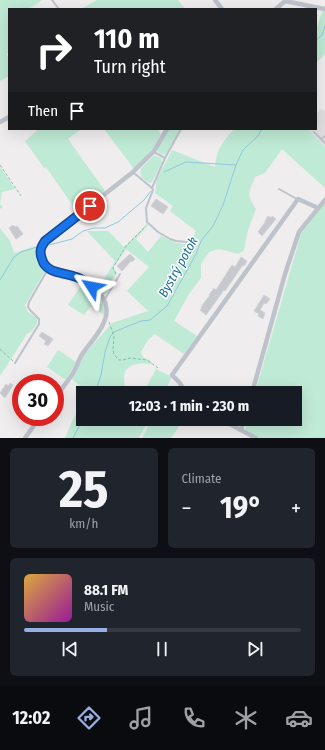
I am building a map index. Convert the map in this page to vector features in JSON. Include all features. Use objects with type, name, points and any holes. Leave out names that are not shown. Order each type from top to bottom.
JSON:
[{"type":"street","points":[[215,0],[221,8]]},
{"type":"street","points":[[277,8],[286,1],[324,9]]},
{"type":"street","points":[[64,386],[98,332],[106,314],[106,304],[104,300],[83,280],[75,276],[55,272],[44,265],[40,247],[45,241],[133,172],[154,151],[166,130]]},
{"type":"street","points":[[182,386],[172,375],[298,199],[318,208]]},
{"type":"street","points":[[254,386],[299,232],[325,200]]},
{"type":"street","points":[[25,438],[34,426]]},
{"type":"street","points":[[233,426],[256,438]]},
{"type":"street","points":[[241,430],[242,426]]},
{"type":"lane","points":[[180,130],[152,188],[153,193],[146,208],[147,222],[158,232],[176,242],[187,242]]},
{"type":"lane","points":[[314,132],[325,143]]},
{"type":"lane","points":[[321,139],[325,136]]},
{"type":"lane","points":[[154,151],[166,158]]},
{"type":"lane","points":[[133,172],[152,188]]},
{"type":"lane","points":[[279,189],[298,199]]},
{"type":"lane","points":[[14,363],[39,324],[40,319],[28,307],[29,302],[48,268]]},
{"type":"lane","points":[[104,300],[120,274]]},
{"type":"path","points":[[0,165],[21,196]]},
{"type":"path","points":[[118,278],[113,266],[126,246],[144,228],[147,222]]},
{"type":"path","points":[[111,330],[114,336],[114,354],[119,360],[130,358],[147,360],[158,368]]},
{"type":"path","points":[[0,349],[14,363]]},
{"type":"shaded area","points":[[322,109],[325,111],[325,147],[309,130],[317,130],[317,113]]},
{"type":"green space","points":[[0,0],[42,0],[30,8],[8,8],[8,77],[0,81]]},
{"type":"green space","points":[[97,0],[178,0],[184,8],[83,8]]},
{"type":"green space","points":[[325,4],[325,54],[317,62],[317,27]]},
{"type":"green space","points":[[38,130],[80,130],[68,139],[105,191],[78,213],[46,167],[44,168],[25,141]]},
{"type":"green space","points":[[105,130],[158,130],[161,134],[152,150],[134,169]]},
{"type":"green space","points":[[168,130],[179,130],[166,154],[163,155],[158,152],[157,149]]},
{"type":"green space","points":[[233,130],[309,130],[325,147],[325,188],[282,149],[265,173],[255,177],[251,187],[250,197],[256,209],[248,230],[244,250],[239,254],[219,249],[209,252],[201,264],[201,278],[189,294],[174,321],[197,336],[184,354],[155,334],[148,340],[141,352],[143,357],[152,362],[151,364],[143,363],[130,366],[125,372],[124,376],[125,386],[80,386],[72,379],[84,355],[112,323],[148,311],[127,291],[149,267],[126,249],[113,268],[117,273],[111,282],[112,284],[106,294],[102,294],[98,290],[115,261],[87,231],[108,231],[124,247],[145,226],[146,223],[148,225],[136,239],[148,252],[161,236],[176,243],[190,245],[196,231],[170,211],[173,206],[155,193],[157,179],[172,150],[215,167],[217,155],[221,146]]},
{"type":"green space","points":[[154,155],[161,158],[162,162],[152,182],[150,183],[142,178],[140,172],[142,167]]},
{"type":"green space","points":[[0,167],[15,189],[2,192],[0,204]]},
{"type":"green space","points":[[325,203],[325,438],[260,438],[246,430],[245,426],[302,426],[302,386],[257,386],[301,234]]},
{"type":"green space","points":[[0,228],[10,241],[14,253],[36,246],[41,262],[39,263],[45,271],[25,305],[28,312],[37,318],[37,323],[32,331],[27,334],[0,376]]},
{"type":"green space","points":[[83,283],[96,292],[99,296],[103,304],[104,315],[91,306],[84,315],[68,305]]},
{"type":"green space","points":[[58,350],[76,362],[66,380],[64,379],[64,374],[57,374],[47,367]]},
{"type":"green space","points":[[156,369],[172,377],[168,386],[147,386]]},
{"type":"green space","points":[[76,414],[76,426],[145,426],[139,438],[65,438]]},
{"type":"green space","points":[[148,426],[179,426],[171,438],[142,438]]},
{"type":"building","points":[[156,199],[168,207],[163,214],[151,206]]},
{"type":"building","points":[[268,216],[271,218],[272,216],[276,219],[262,236],[258,232]]},
{"type":"building","points":[[13,225],[15,227],[17,226],[23,234],[16,239],[9,228]]},
{"type":"building","points":[[130,254],[135,259],[132,262],[131,261],[122,271],[117,266]]},
{"type":"building","points":[[241,257],[247,261],[245,265],[242,266],[206,315],[200,310],[202,308],[201,307],[214,288],[216,290],[232,265],[235,267]]},
{"type":"building","points":[[264,295],[270,299],[266,304],[264,303],[260,310],[265,313],[263,319],[254,311]]},
{"type":"building","points":[[42,332],[53,339],[48,346],[44,344],[46,341],[39,336]]},
{"type":"building","points":[[10,383],[12,384],[5,398],[0,393],[6,384],[8,386]]},
{"type":"waterway","name":"Bystrý potok","points":[[317,39],[322,35],[325,26]]},
{"type":"waterway","name":"Bystrý potok","points":[[97,386],[110,337],[114,332],[121,329],[141,321],[150,320],[167,306],[196,254],[201,241],[213,226],[223,205],[236,165],[243,150],[258,136],[261,130]]},
{"type":"waterway","points":[[164,172],[186,162],[236,165]]},
{"type":"waterway","points":[[45,246],[72,239],[83,231],[94,228],[105,228],[118,222],[144,200],[151,191]]},
{"type":"waterway","points":[[0,280],[14,257],[21,252],[37,247]]},
{"type":"waterway","name":"Bystrý potok","points":[[73,438],[79,426]]},
{"type":"route","points":[[90,206],[45,241],[40,247],[44,265],[55,272],[75,276],[92,287]]}]
